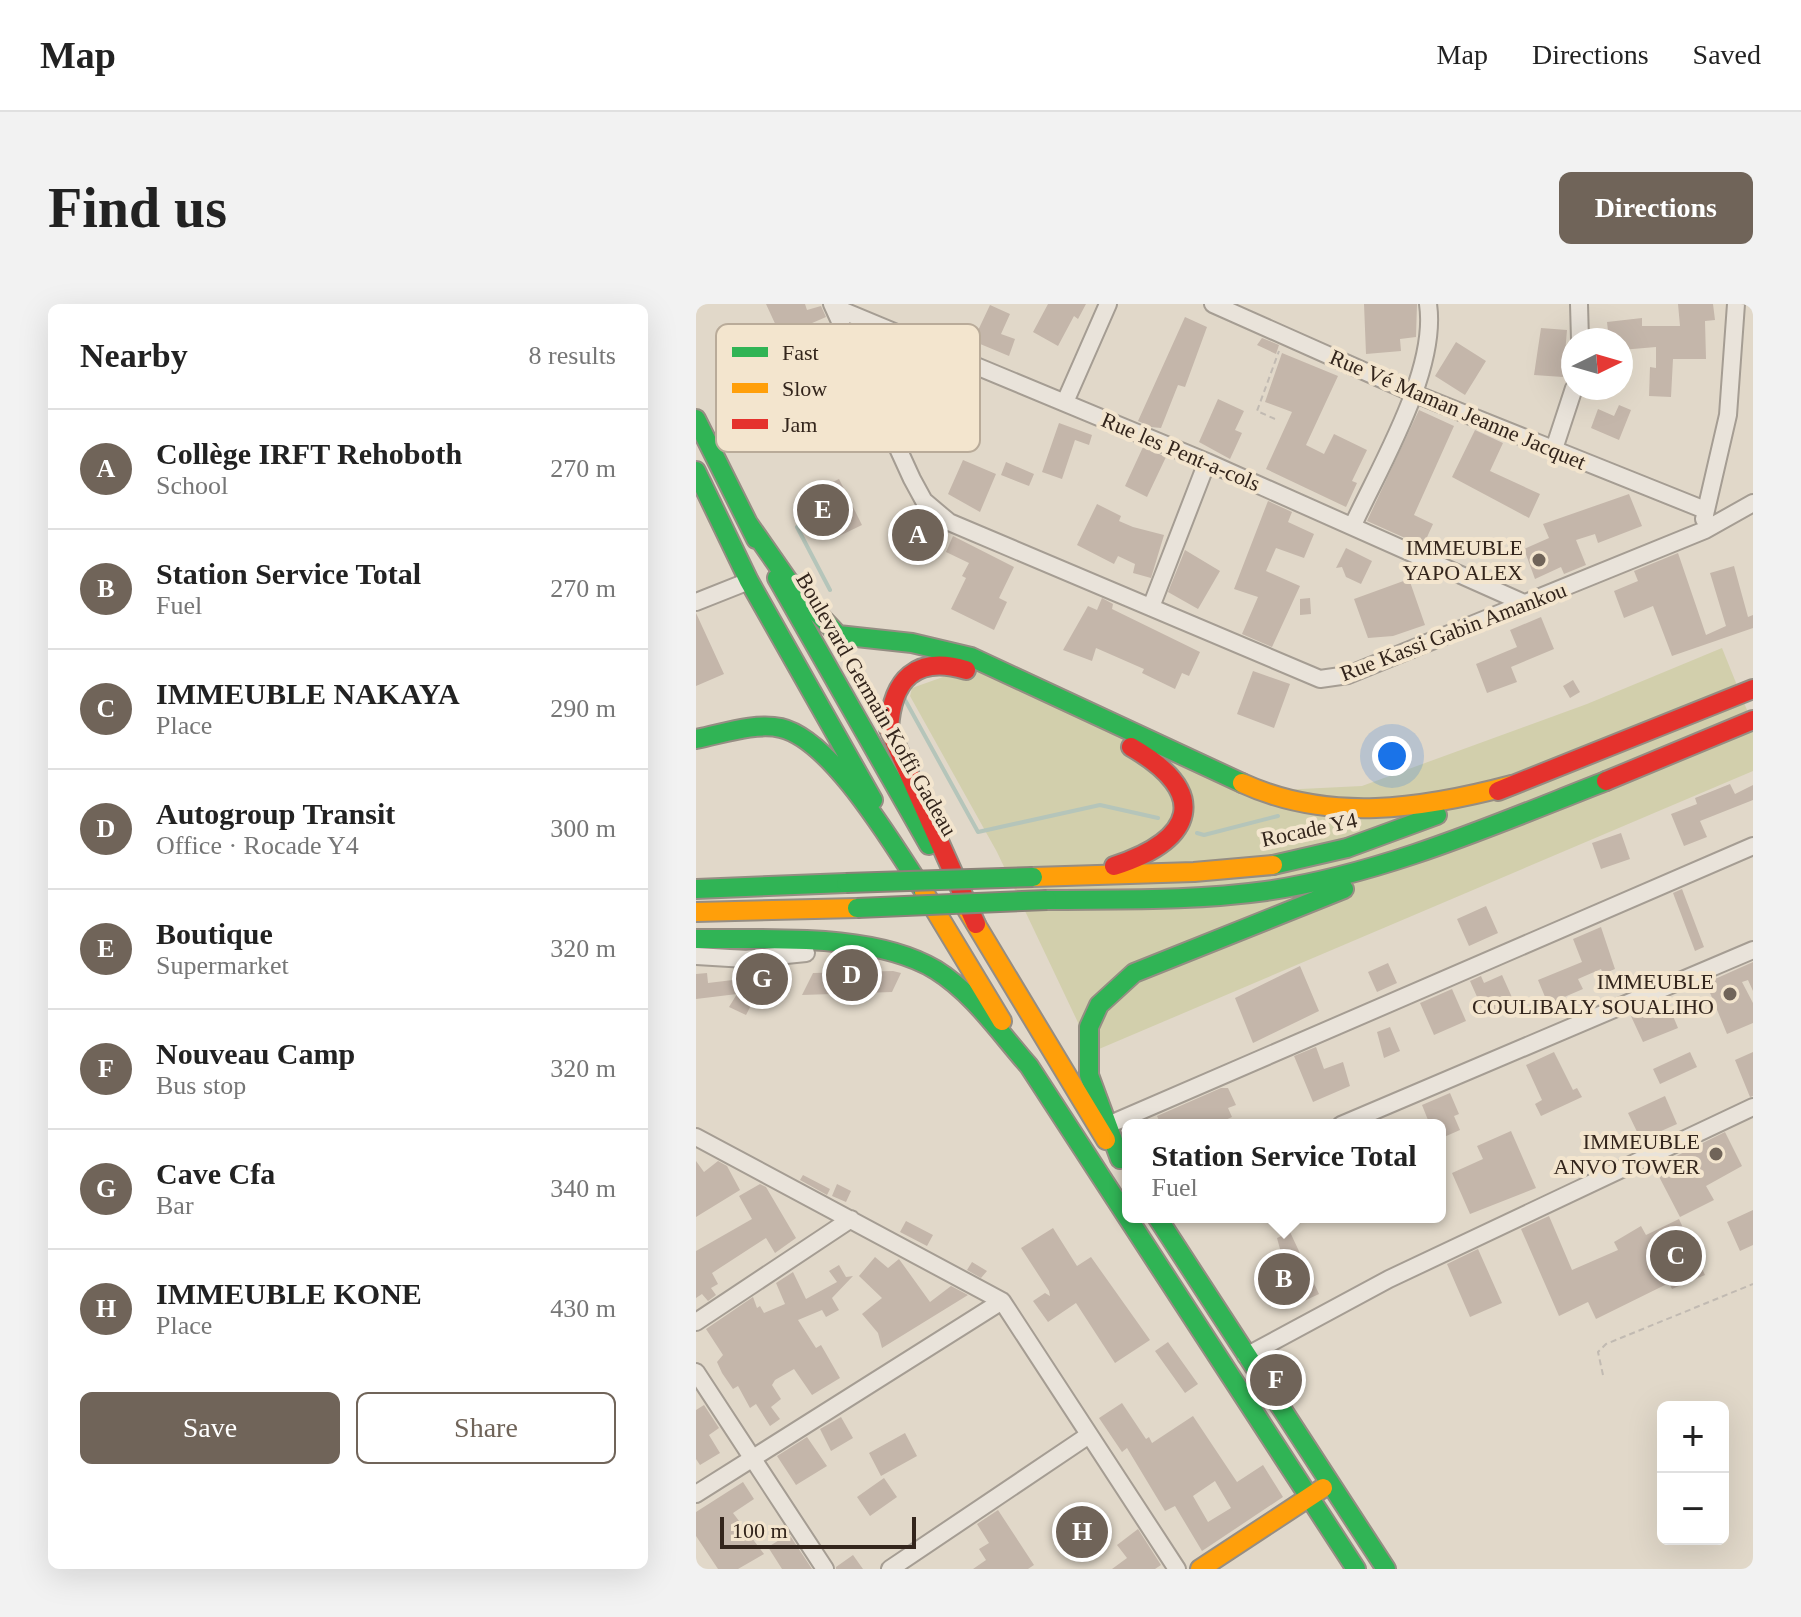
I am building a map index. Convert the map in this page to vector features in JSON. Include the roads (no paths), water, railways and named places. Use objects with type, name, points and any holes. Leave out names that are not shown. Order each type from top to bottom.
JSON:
[{"type":"main road","name":"Boulevard Germain Koffi Gadeau","points":[[696,419],[814,648],[976,924]]},
{"type":"main road","points":[[696,471],[749,581],[925,893],[1029,1066],[1122,1208]]},
{"type":"main road","points":[[748,523],[792,586],[838,635],[912,643],[971,657],[1270,796],[1316,808],[1397,810],[1452,802],[1512,785]]},
{"type":"main road","points":[[1071,876],[1145,856],[1167,842],[1180,825],[1182,808],[1180,790],[1169,771],[1150,756],[960,667],[934,664],[910,673],[889,705],[889,729],[976,924],[1122,1162]]},
{"type":"main road","name":"Rocade Y4","points":[[696,889],[1214,870],[1290,862],[1390,834],[1753,689]]},
{"type":"main road","points":[[696,912],[1232,895],[1294,887],[1345,875],[1460,837],[1661,762],[1753,720]]},
{"type":"main road","points":[[696,739],[781,728],[809,740],[836,767],[925,893]]},
{"type":"main road","points":[[1103,1127],[1089,1075],[1089,1027],[1099,1005],[1118,984],[1161,961],[1331,895],[1460,837]]},
{"type":"main road","points":[[696,939],[857,948],[888,952],[934,968],[957,986],[1029,1066]]},
{"type":"main road","points":[[1132,1223],[1356,1569]]},
{"type":"main road","points":[[1161,1223],[1386,1569]]},
{"type":"main road","points":[[1200,1569],[1330,1483]]},
{"type":"street","points":[[1065,402],[1108,304]]},
{"type":"street","name":"Rue Vé Maman Jeanne Jacquet","points":[[1213,304],[1413,393],[1705,510]]},
{"type":"street","points":[[1353,525],[1413,393],[1427,340],[1428,304]]},
{"type":"street","points":[[1579,304],[1580,328]]},
{"type":"street","points":[[1705,530],[1705,510],[1728,415],[1736,304]]},
{"type":"street","name":"Rue les Pent-a-cols","points":[[833,306],[876,324]]},
{"type":"street","name":"Rue les Pent-a-cols","points":[[980,367],[1353,525],[1524,603]]},
{"type":"street","points":[[1554,449],[1570,400]]},
{"type":"street","name":"Rue Kassi Gabin Amankou","points":[[900,452],[912,479],[934,511],[949,522],[1320,679],[1348,675],[1705,530],[1753,503]]},
{"type":"street","points":[[1151,607],[1207,462]]},
{"type":"street","points":[[696,602],[749,581]]},
{"type":"street","points":[[1103,1127],[1753,846]]},
{"type":"street","points":[[696,956],[746,959],[857,948]]},
{"type":"street","points":[[1355,1119],[1753,950]]},
{"type":"street","points":[[1246,1356],[1389,1279],[1753,1107]]},
{"type":"street","points":[[696,1137],[1002,1301],[1177,1569]]},
{"type":"street","points":[[696,1322],[851,1219]]},
{"type":"street","points":[[696,1494],[1002,1301]]},
{"type":"street","points":[[696,1372],[825,1569]]},
{"type":"street","points":[[890,1569],[1089,1435]]},
{"type":"waterway","points":[[797,527],[830,590]]},
{"type":"waterway","points":[[904,698],[978,832],[1100,805],[1158,818]]},
{"type":"waterway","points":[[1197,833],[1204,835],[1278,816]]},
{"type":"place","name":"Boutique","points":[[823,510]]},
{"type":"place","name":"Collège IRFT Rehoboth","points":[[918,535]]},
{"type":"place","name":"IMMEUBLE YAPO ALEX","points":[[1539,560]]},
{"type":"place","name":"Autogroup Transit","points":[[852,975]]},
{"type":"place","name":"Cave Cfa","points":[[762,979]]},
{"type":"place","name":"IMMEUBLE COULIBALY SOUALIHO","points":[[1730,994]]},
{"type":"place","name":"IMMEUBLE ANVO TOWER","points":[[1716,1154]]},
{"type":"place","name":"IMMEUBLE NAKAYA","points":[[1676,1256]]},
{"type":"place","name":"Station Service Total","points":[[1284,1279]]},
{"type":"place","name":"Nouveau Camp","points":[[1276,1380]]},
{"type":"place","name":"IMMEUBLE KONE","points":[[1082,1532]]}]
